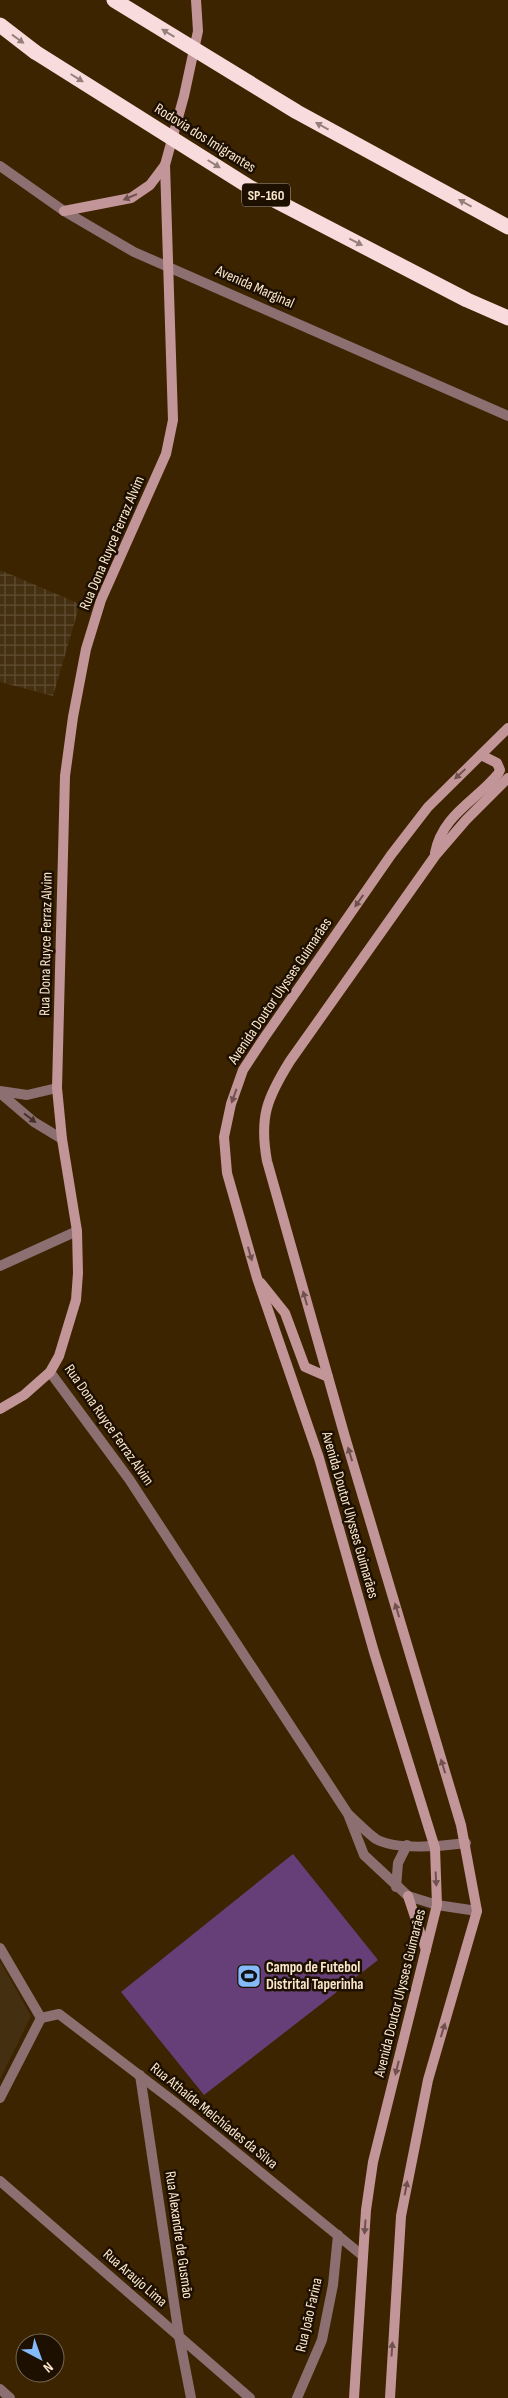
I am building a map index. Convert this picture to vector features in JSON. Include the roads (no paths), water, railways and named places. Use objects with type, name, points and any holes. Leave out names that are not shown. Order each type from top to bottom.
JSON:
[{"type":"highway","points":[[114,0],[297,112],[508,227]]},
{"type":"highway","name":"Rodovia dos Imigrantes","points":[[0,26],[35,52],[251,188],[467,300],[508,318]]},
{"type":"main road","name":"Rua Dona Ruyce Ferraz Alvim","points":[[50,1372],[62,1347],[76,1300],[78,1273],[77,1231],[62,1139],[58,1088],[66,776],[86,649],[101,600],[166,454],[173,420],[165,164],[184,96],[198,31],[196,0]]},
{"type":"main road","points":[[64,210],[131,198],[150,185],[165,164]]},
{"type":"main road","name":"Avenida Doutor Ulysses Guimarães","points":[[354,2398],[366,2210],[373,2162],[437,1905],[434,1848],[374,1652],[319,1458],[257,1278],[227,1173],[224,1138],[231,1104],[243,1070],[391,855],[428,807],[508,728]]},
{"type":"main road","points":[[435,856],[440,836],[453,816],[500,770],[497,763],[481,756]]},
{"type":"main road","name":"Avenida Doutor Ulysses Guimarães","points":[[390,2398],[401,2216],[428,2080],[477,1911],[466,1843],[328,1377],[266,1161],[262,1135],[266,1110],[272,1090],[290,1061],[435,856],[466,820],[508,778]]},
{"type":"main road","points":[[257,1278],[285,1313],[306,1367],[328,1377]]},
{"type":"main road","points":[[0,1409],[24,1395],[50,1372]]},
{"type":"main road","points":[[408,1896],[426,1950]]},
{"type":"street","name":"Avenida Marginal","points":[[0,166],[64,210],[134,252],[167,264],[508,416]]},
{"type":"street","points":[[0,1092],[27,1095],[58,1088]]},
{"type":"street","points":[[0,1092],[34,1122],[62,1139]]},
{"type":"street","points":[[0,1266],[77,1231]]},
{"type":"street","name":"Rua Dona Ruyce Ferraz Alvim","points":[[50,1372],[129,1479],[348,1814],[364,1855],[408,1896],[437,1905],[477,1911]]},
{"type":"street","name":"Rua Dona Ruyce Ferraz Alvim","points":[[348,1814],[376,1839],[387,1843],[434,1848],[466,1843]]},
{"type":"street","points":[[396,1886],[398,1863],[407,1845]]},
{"type":"street","points":[[0,1948],[41,2018],[0,2098]]},
{"type":"street","name":"Rua Athaíde Melchíades da Silva","points":[[41,2018],[59,2014],[140,2076],[363,2256]]},
{"type":"street","name":"Rua Alexandre de Gusmão","points":[[140,2076],[179,2336],[191,2398]]},
{"type":"street","name":"Rua Araujo Lima","points":[[0,2181],[250,2398]]},
{"type":"street","name":"Rua João Farina","points":[[297,2398],[322,2340],[333,2285],[338,2235]]},
{"type":"street","points":[[0,2389],[10,2398]]},
{"type":"place","name":"Campo de Futebol Distrital Taperinha","points":[[249,1976]]}]
